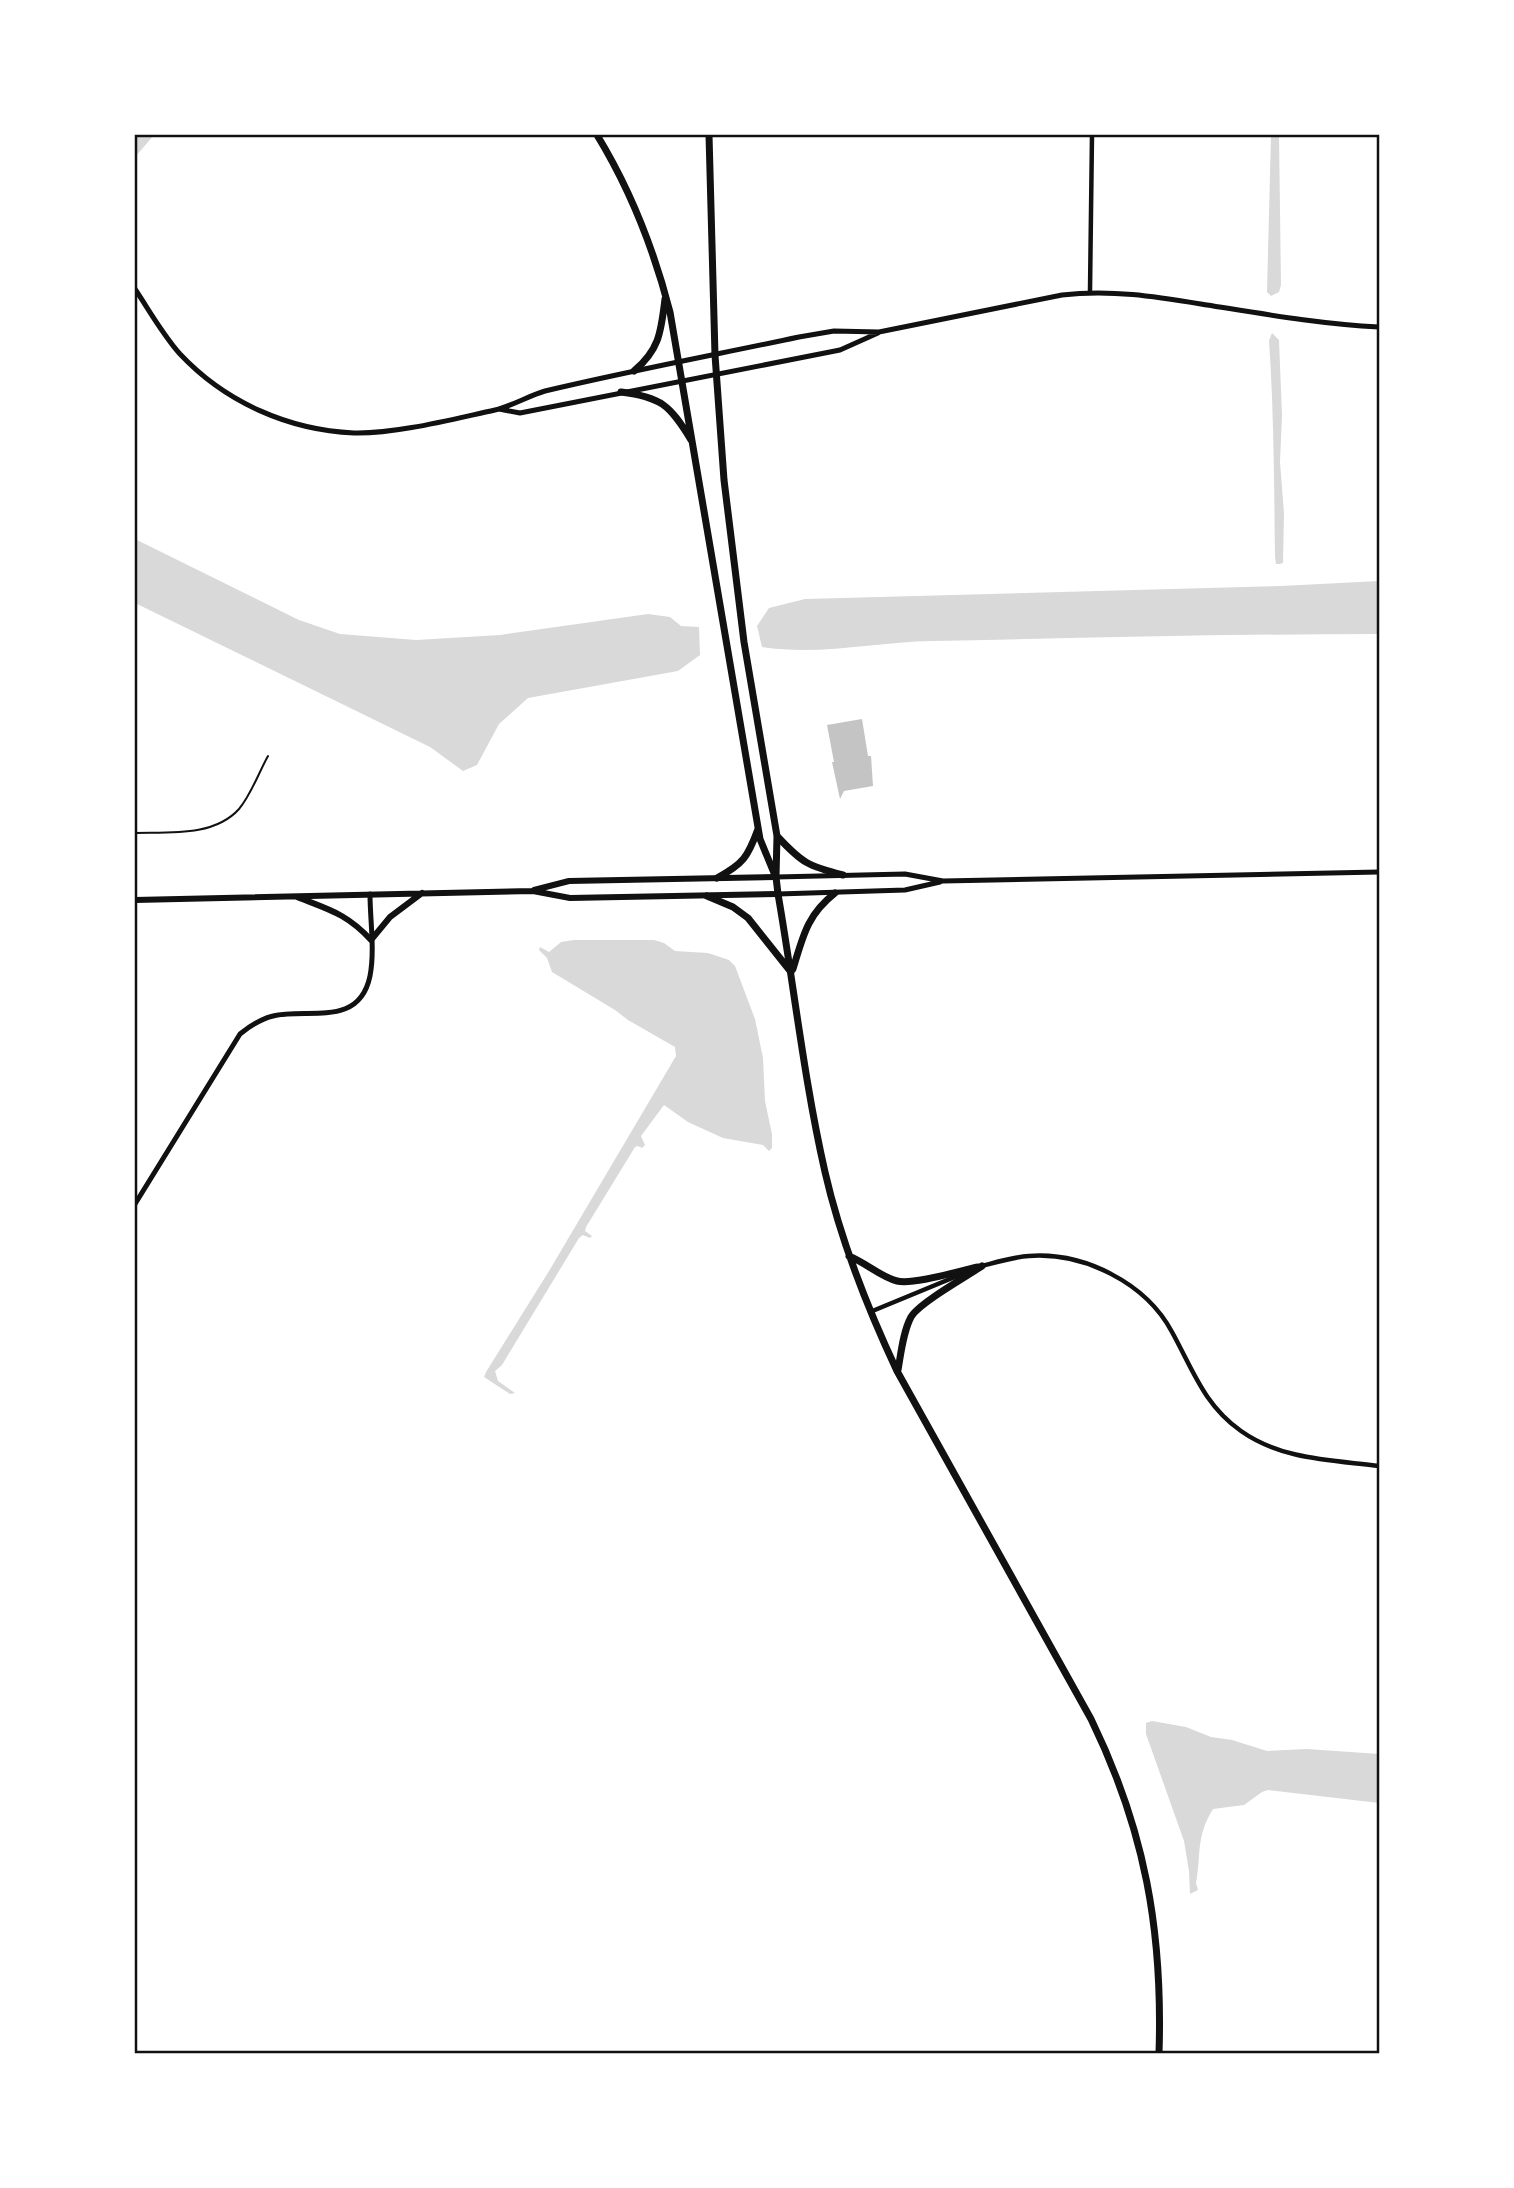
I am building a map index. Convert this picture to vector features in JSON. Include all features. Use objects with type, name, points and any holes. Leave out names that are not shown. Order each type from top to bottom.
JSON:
[{"type":"highway","points":[[597,135],[636,211],[665,295],[683,381],[760,839],[776,877]]},
{"type":"highway","points":[[709,135],[716,374],[734,571],[777,836],[778,894],[828,1184],[849,1256],[870,1312],[897,1371],[1081,1700],[1114,1768],[1141,1849],[1153,1906],[1158,1959],[1159,2053]]},
{"type":"highway","points":[[634,371],[648,359],[658,341],[665,295]]},
{"type":"highway","points":[[621,393],[653,397],[664,404],[694,444]]},
{"type":"highway","points":[[717,878],[745,859],[759,829]]},
{"type":"highway","points":[[777,836],[806,865],[844,875]]},
{"type":"highway","points":[[791,973],[808,922],[815,911],[835,893]]},
{"type":"highway","points":[[707,895],[733,907],[748,918],[791,973]]},
{"type":"highway","points":[[849,1256],[899,1282],[916,1282],[982,1266]]},
{"type":"highway","points":[[897,1371],[912,1316],[922,1304],[982,1266]]},
{"type":"main road","points":[[533,891],[569,881],[776,877]]},
{"type":"main road","points":[[135,900],[424,892],[533,891],[570,898],[778,894]]},
{"type":"main road","points":[[292,895],[341,914],[371,940],[390,917],[424,892]]},
{"type":"street","points":[[1090,291],[1092,135]]},
{"type":"street","points":[[135,289],[178,352],[215,386],[267,414],[302,426],[354,433],[374,432],[499,409],[541,392],[834,331],[879,332],[1090,291],[1132,293],[1290,318],[1379,327]]},
{"type":"street","points":[[499,409],[520,413],[840,350],[879,332]]},
{"type":"street","points":[[776,877],[905,874],[943,881],[1379,872]]},
{"type":"street","points":[[778,894],[905,890],[943,881]]},
{"type":"street","points":[[135,1204],[240,1034],[261,1020],[275,1015],[334,1012],[346,1008],[361,996],[370,974],[370,894]]},
{"type":"street","points":[[870,1312],[982,1266],[1030,1256],[1070,1260],[1096,1267],[1122,1280],[1160,1314],[1172,1331],[1198,1384],[1217,1410],[1241,1432],[1292,1455],[1379,1466]]},
{"type":"lane","points":[[135,834],[190,831],[228,818],[241,808],[268,756]]},
{"type":"shaded area","points":[[135,135],[154,135],[135,157]]},
{"type":"shaded area","points":[[1271,135],[1279,135],[1281,285],[1279,292],[1271,296],[1267,292]]},
{"type":"shaded area","points":[[1272,333],[1279,340],[1282,415],[1280,462],[1284,513],[1283,563],[1280,564],[1276,564],[1275,556],[1269,341]]},
{"type":"shaded area","points":[[135,539],[299,620],[340,634],[416,640],[500,635],[648,614],[670,617],[681,626],[699,627],[700,655],[678,671],[528,698],[499,724],[477,765],[463,771],[430,747],[135,603]]},
{"type":"shaded area","points":[[1379,581],[1379,634],[932,641],[804,650],[762,647],[757,626],[769,608],[805,599]]},
{"type":"shaded area","points":[[654,940],[675,951],[708,953],[729,960],[735,966],[755,1019],[763,1058],[765,1101],[772,1148],[769,1151],[763,1145],[723,1138],[688,1122],[664,1105],[641,1136],[645,1145],[642,1148],[635,1147],[586,1227],[585,1231],[592,1236],[590,1238],[583,1235],[579,1238],[502,1365],[495,1371],[498,1381],[515,1393],[510,1394],[484,1377],[486,1372],[676,1056],[675,1047],[552,972],[547,958],[539,950],[540,947],[549,952],[561,942]]},
{"type":"shaded area","points":[[1152,1721],[1186,1727],[1211,1737],[1232,1740],[1267,1751],[1307,1749],[1379,1754],[1379,1803],[1268,1790],[1244,1805],[1213,1809],[1201,1837],[1196,1883],[1198,1890],[1190,1894],[1184,1841],[1146,1734],[1146,1723]]},
{"type":"building","points":[[862,719],[868,756],[871,756],[873,786],[844,791],[840,799],[827,725]]}]
